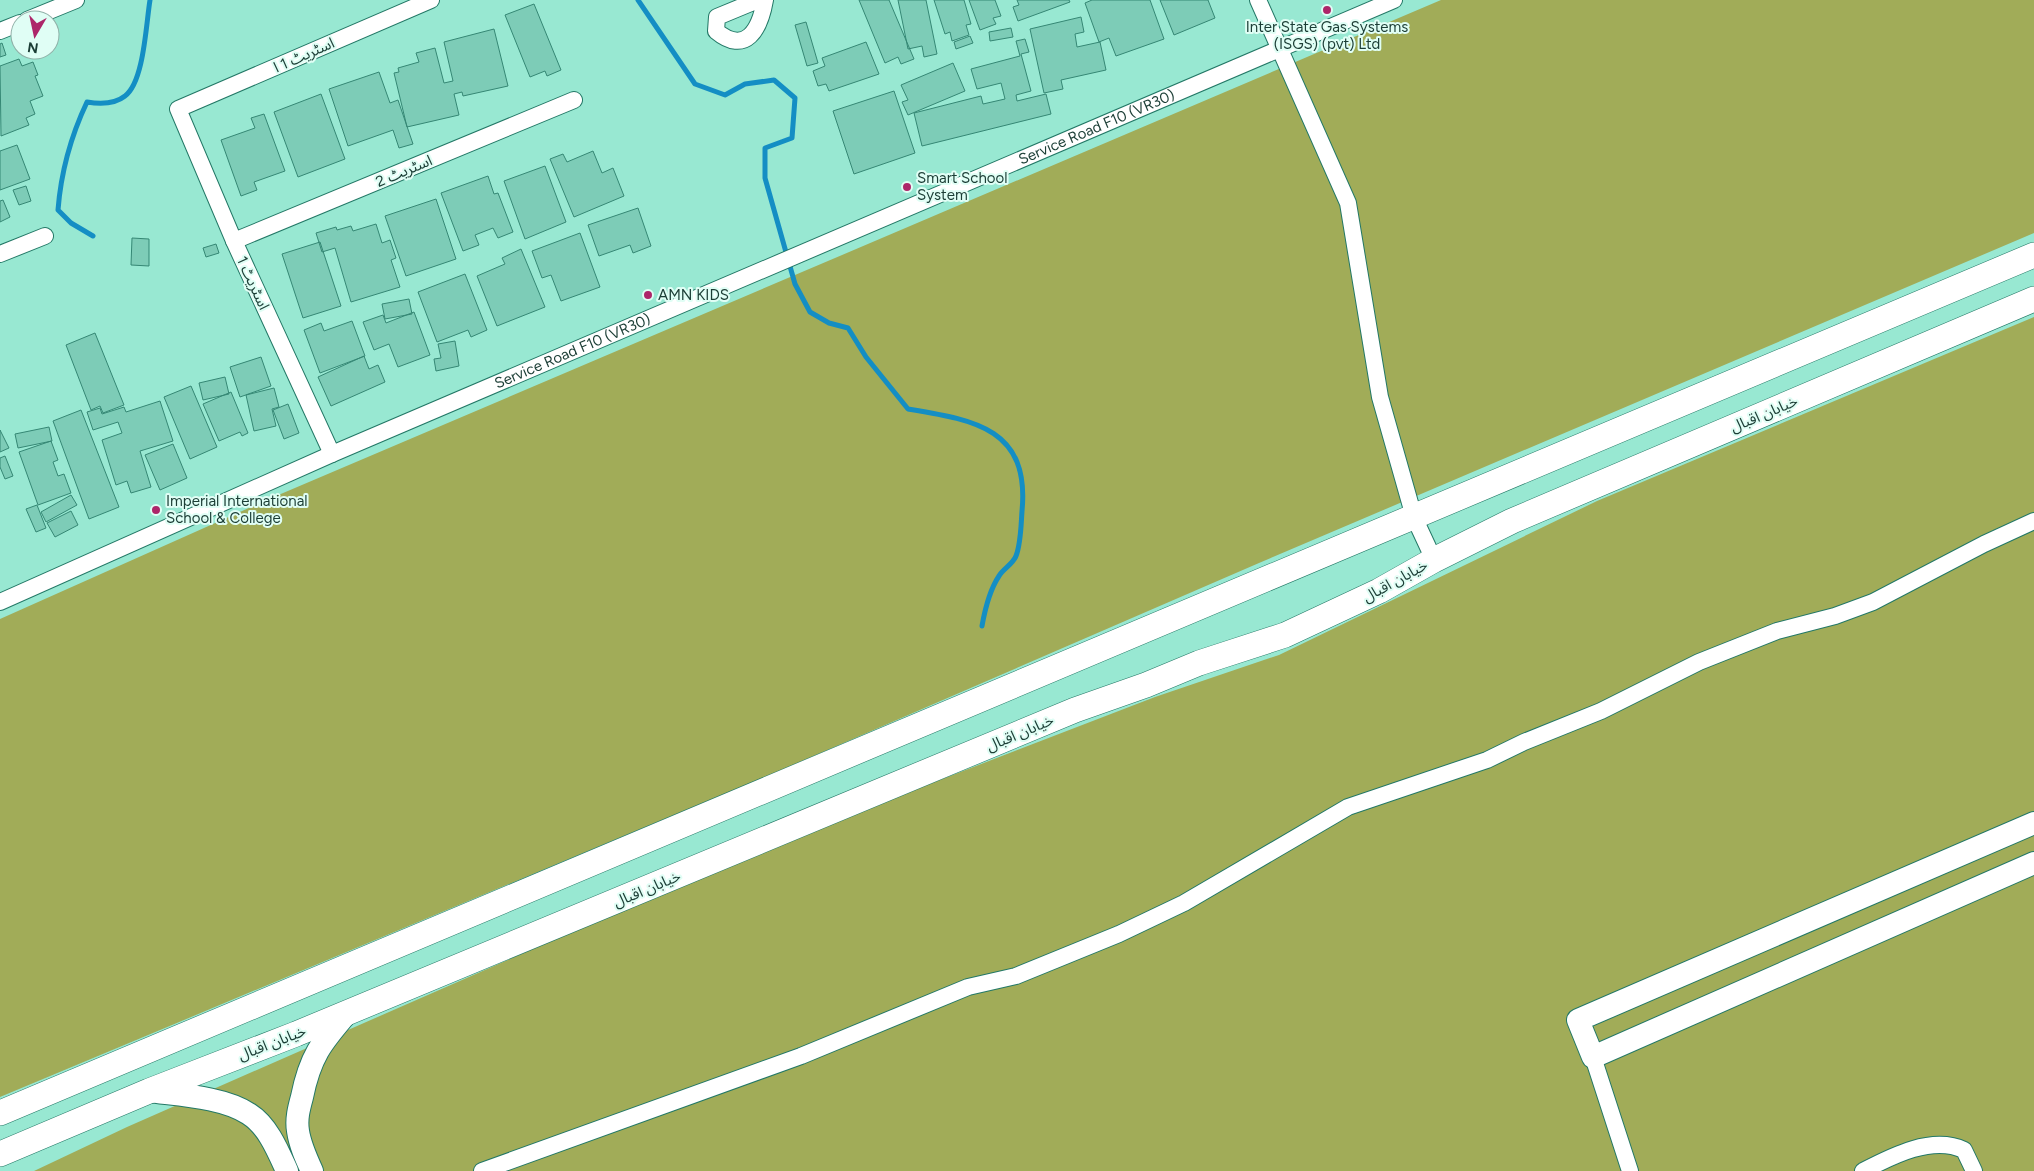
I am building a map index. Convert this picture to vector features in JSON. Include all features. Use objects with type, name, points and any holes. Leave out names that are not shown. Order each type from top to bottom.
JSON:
[{"type":"main road","points":[[0,1113],[2034,255]]},
{"type":"main road","name":"خیابان اقبال","points":[[0,1154],[149,1091],[347,1013],[1075,710],[1146,685],[1199,663],[1285,635],[1371,595],[1434,560],[1512,521],[2034,298]]},
{"type":"street","points":[[52,10],[76,0]]},
{"type":"street","name":"اسٹریٹ 1 ا","points":[[178,110],[431,0]]},
{"type":"street","points":[[758,0],[717,16],[716,31],[724,38],[740,41],[751,36],[762,18],[765,0]]},
{"type":"street","points":[[1258,0],[1348,203],[1380,397],[1414,517],[1434,560]]},
{"type":"street","name":"Service Road F10 (VR30)","points":[[0,602],[332,454],[1394,0]]},
{"type":"street","name":"اسٹریٹ 2","points":[[234,241],[574,100]]},
{"type":"street","name":"اسٹریٹ 1","points":[[178,110],[234,241],[332,454]]},
{"type":"street","points":[[0,254],[44,236]]},
{"type":"street","points":[[482,1171],[801,1056],[968,987],[1016,976],[1120,934],[1184,903],[1348,807],[1487,760],[1524,742],[1601,711],[1699,662],[1741,645],[1778,631],[1835,616],[1873,602],[1984,544],[2034,522]]},
{"type":"street","points":[[1630,1171],[1593,1057],[1578,1020],[2034,823]]},
{"type":"street","points":[[1593,1057],[2034,863]]},
{"type":"street","points":[[312,1171],[301,1146],[298,1130],[298,1116],[304,1087],[310,1063],[318,1048],[347,1013]]},
{"type":"street","points":[[149,1091],[198,1098],[224,1104],[249,1114],[262,1127],[277,1148],[287,1171]]},
{"type":"street","points":[[1863,1171],[1884,1160],[1931,1144],[1952,1144],[1964,1150],[1974,1171]]},
{"type":"green space","points":[[1441,0],[2034,0],[2034,233],[1259,563],[779,771],[0,1097],[0,619],[269,499]]},
{"type":"green space","points":[[2034,317],[2034,1171],[34,1171],[127,1127],[553,940],[854,813],[1155,697],[1279,655],[1597,501]]},
{"type":"building","points":[[859,0],[889,0],[914,59],[901,64],[898,57],[885,63]]},
{"type":"building","points":[[898,0],[926,0],[937,54],[924,57],[922,46],[908,49]]},
{"type":"building","points":[[934,0],[964,0],[971,24],[966,25],[969,35],[952,41],[950,32],[945,34]]},
{"type":"building","points":[[969,0],[995,0],[1001,16],[993,18],[996,24],[980,30]]},
{"type":"building","points":[[1017,0],[1069,0],[1070,2],[1018,21],[1013,7],[1019,5]]},
{"type":"building","points":[[1092,0],[1150,0],[1164,39],[1116,56],[1109,38],[1099,42],[1085,3]]},
{"type":"building","points":[[1160,0],[1208,0],[1215,18],[1174,35]]},
{"type":"building","points":[[534,4],[561,70],[547,76],[545,71],[530,77],[505,15]]},
{"type":"building","points":[[1081,17],[1084,32],[1075,34],[1077,47],[1100,42],[1106,70],[1061,80],[1063,89],[1044,93],[1030,29]]},
{"type":"building","points":[[806,22],[818,63],[807,66],[795,25]]},
{"type":"building","points":[[1011,28],[1013,37],[990,41],[989,32]]},
{"type":"building","points":[[494,29],[508,86],[463,96],[462,92],[454,94],[459,115],[407,127],[394,73],[399,72],[398,68],[419,62],[416,53],[435,48],[444,83],[453,81],[444,42]]},
{"type":"building","points":[[970,36],[973,43],[956,49],[954,42]]},
{"type":"building","points":[[1025,39],[1029,52],[1021,54],[1031,91],[1016,95],[1017,101],[1046,94],[1051,114],[922,146],[914,113],[981,96],[983,104],[1005,99],[1001,83],[977,89],[971,69],[1020,56],[1016,41]]},
{"type":"building","points":[[866,42],[879,74],[829,91],[826,84],[818,86],[813,71],[825,66],[822,58]]},
{"type":"building","points":[[2,43],[6,55],[0,57],[0,44]]},
{"type":"building","points":[[16,60],[19,60],[22,66],[33,62],[38,75],[35,76],[43,96],[30,101],[35,114],[26,118],[29,125],[1,136],[0,66]]},
{"type":"building","points":[[953,63],[965,91],[908,115],[902,102],[908,100],[901,85]]},
{"type":"building","points":[[379,72],[390,103],[398,100],[413,144],[399,148],[393,130],[348,146],[329,89]]},
{"type":"building","points":[[894,91],[915,153],[854,174],[833,111]]},
{"type":"building","points":[[321,94],[345,159],[298,177],[274,112]]},
{"type":"building","points":[[264,114],[285,171],[254,182],[257,190],[241,196],[221,140],[255,128],[251,118]]},
{"type":"building","points":[[17,145],[30,179],[0,190],[0,151]]},
{"type":"building","points":[[593,151],[602,173],[613,168],[624,196],[574,217],[550,159],[563,154],[567,162]]},
{"type":"building","points":[[545,166],[566,222],[525,239],[504,181]]},
{"type":"building","points":[[488,176],[494,194],[498,193],[513,232],[498,238],[493,228],[475,235],[479,245],[463,251],[441,193]]},
{"type":"building","points":[[26,186],[31,201],[19,205],[13,190]]},
{"type":"building","points":[[436,199],[456,259],[406,276],[385,216]]},
{"type":"building","points":[[3,200],[10,217],[0,222],[0,201]]},
{"type":"building","points":[[638,208],[651,246],[633,253],[630,245],[599,256],[588,225]]},
{"type":"building","points":[[376,224],[382,243],[390,240],[396,258],[391,260],[400,287],[351,302],[335,248],[322,252],[316,233],[336,227],[337,230],[351,226],[353,231]]},
{"type":"building","points":[[580,233],[600,287],[561,301],[551,275],[542,278],[532,251]]},
{"type":"building","points":[[132,238],[149,239],[149,266],[131,265]]},
{"type":"building","points":[[320,242],[341,306],[303,318],[282,254]]},
{"type":"building","points":[[216,244],[219,253],[206,257],[203,248]]},
{"type":"building","points":[[521,249],[545,307],[497,326],[477,276],[505,264],[502,258]]},
{"type":"building","points":[[465,274],[487,330],[471,337],[468,330],[437,342],[418,292]]},
{"type":"building","points":[[409,299],[412,314],[385,319],[382,304]]},
{"type":"building","points":[[414,312],[430,355],[398,367],[389,344],[374,350],[363,322],[383,315],[386,323]]},
{"type":"building","points":[[352,321],[365,356],[320,373],[304,330],[321,323],[324,331]]},
{"type":"building","points":[[95,333],[124,405],[103,413],[100,406],[91,410],[66,345]]},
{"type":"building","points":[[455,341],[459,366],[436,371],[434,359],[441,358],[438,344]]},
{"type":"building","points":[[364,356],[369,369],[378,365],[385,382],[331,406],[318,377]]},
{"type":"building","points":[[261,357],[271,386],[240,397],[230,367]]},
{"type":"building","points":[[225,377],[229,394],[203,400],[199,383]]},
{"type":"building","points":[[191,386],[217,447],[190,459],[164,397]]},
{"type":"building","points":[[274,388],[279,407],[272,409],[276,426],[254,431],[246,395]]},
{"type":"building","points":[[231,392],[248,433],[242,436],[240,432],[219,441],[203,404]]},
{"type":"building","points":[[160,401],[173,441],[140,451],[151,487],[131,493],[127,481],[116,485],[102,440],[122,433],[118,422],[93,430],[87,412],[100,408],[102,414],[124,407],[126,412]]},
{"type":"building","points":[[288,404],[299,433],[284,439],[273,410]]},
{"type":"building","points":[[81,410],[119,507],[89,519],[53,421]]},
{"type":"building","points":[[49,427],[52,441],[18,448],[15,434]]},
{"type":"building","points":[[0,430],[9,448],[0,452]]},
{"type":"building","points":[[51,441],[58,460],[53,462],[58,476],[64,474],[71,493],[38,505],[19,452]]},
{"type":"building","points":[[173,444],[187,478],[160,490],[145,455]]},
{"type":"building","points":[[5,456],[13,476],[5,479],[0,467],[0,458]]},
{"type":"building","points":[[71,495],[77,505],[46,522],[41,512]]},
{"type":"building","points":[[37,505],[46,528],[36,532],[26,509]]},
{"type":"building","points":[[71,511],[78,525],[55,537],[47,523]]},
{"type":"waterway","points":[[93,236],[71,223],[58,210],[64,168],[71,142],[87,102],[117,101],[131,89],[143,52],[150,0]]},
{"type":"waterway","points":[[638,0],[695,84],[725,95],[745,84],[774,80],[795,98],[792,138],[765,148],[765,178],[795,284],[810,312],[829,323],[848,328],[866,357],[908,409],[975,424],[993,433],[1007,445],[1017,462],[1022,483],[1022,511],[1018,551],[1015,559],[1001,573],[990,594],[982,626]]},
{"type":"place","name":"Inter State Gas Systems (ISGS) (pvt) Ltd","points":[[1327,10]]},
{"type":"place","name":"Smart School System","points":[[907,187]]},
{"type":"place","name":"AMN KIDS","points":[[648,295]]},
{"type":"place","name":"Imperial International School & College","points":[[156,510]]}]
